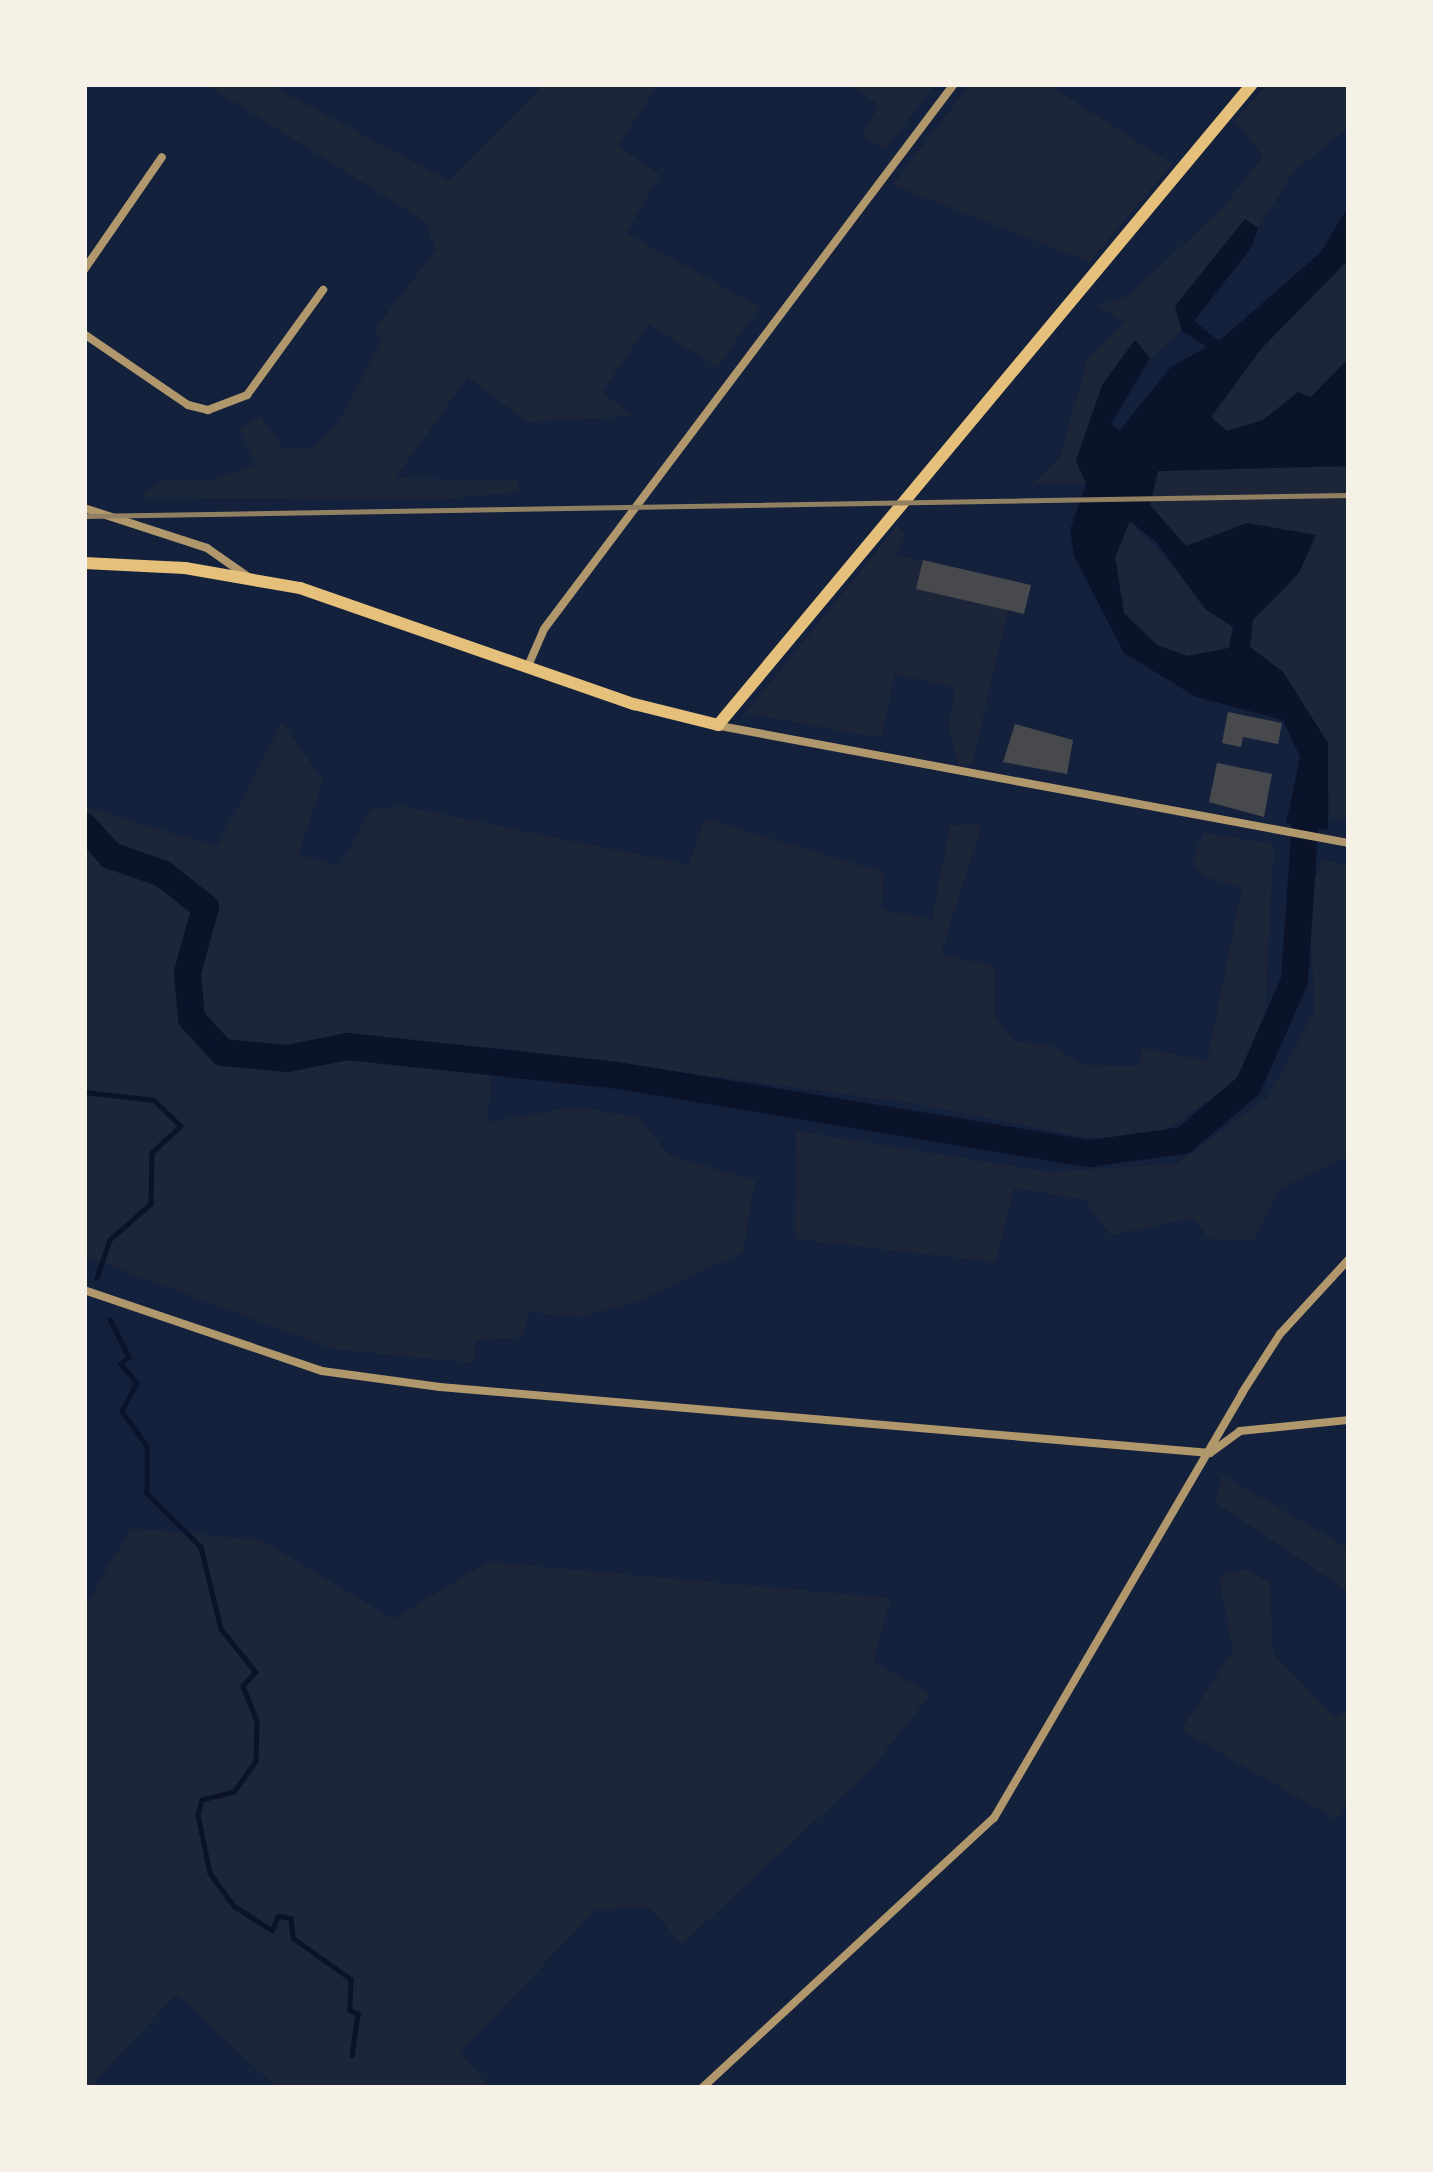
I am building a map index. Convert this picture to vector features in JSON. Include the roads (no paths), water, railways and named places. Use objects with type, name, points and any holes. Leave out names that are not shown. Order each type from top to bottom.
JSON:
[{"type":"main road","points":[[84,563],[247,576],[718,725],[1252,84]]},
{"type":"street","points":[[527,667],[583,576],[954,84]]},
{"type":"street","points":[[84,270],[162,157]]},
{"type":"street","points":[[84,334],[188,405],[208,410],[247,395],[323,290]]},
{"type":"street","points":[[84,508],[207,548],[247,576]]},
{"type":"street","points":[[718,725],[1349,843]]},
{"type":"street","points":[[702,2088],[994,1818],[1280,1334],[1349,1259]]},
{"type":"street","points":[[84,1290],[322,1371],[1210,1453],[1240,1431],[1349,1420]]},
{"type":"waterway","points":[[84,826],[110,855],[162,873],[205,907],[187,972],[191,1018],[222,1052],[287,1058],[347,1046],[617,1075],[1090,1153],[1183,1140],[1248,1085],[1294,980],[1306,806]]},
{"type":"waterway","points":[[84,1092],[154,1100],[181,1126],[152,1153],[151,1204],[110,1240],[97,1278]]},
{"type":"waterway","points":[[110,1319],[129,1357],[121,1364],[137,1383],[122,1411],[147,1446],[147,1493],[201,1547],[221,1629],[256,1672],[243,1686],[257,1720],[256,1761],[234,1792],[202,1800],[198,1815],[210,1873],[234,1906],[272,1930],[278,1916],[291,1918],[293,1938],[351,1979],[350,2010],[358,2014],[352,2056]]},
{"type":"railway","points":[[84,516],[1349,495]]}]
